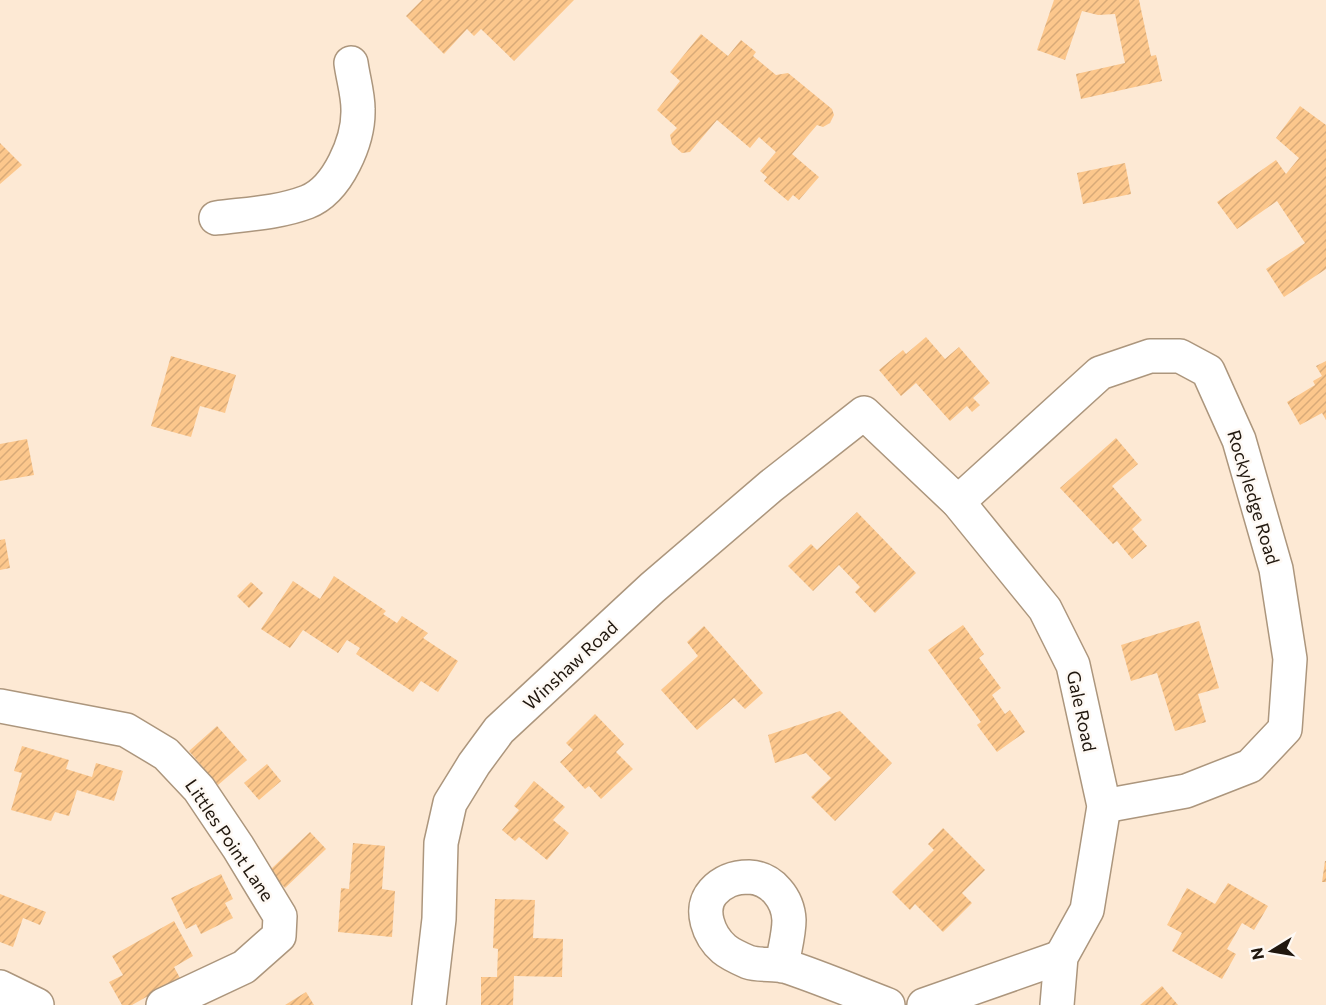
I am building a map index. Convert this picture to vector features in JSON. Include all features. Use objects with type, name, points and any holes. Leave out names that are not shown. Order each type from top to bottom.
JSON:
[{"type":"street","points":[[216,218],[279,210],[310,201],[334,181],[353,148],[358,110],[351,63]]},
{"type":"street","name":"Rockyledge Road","points":[[958,502],[1100,373],[1150,356],[1180,356],[1208,371],[1239,440],[1276,568],[1290,659],[1286,729],[1250,766],[1186,791],[1104,806]]},
{"type":"street","name":"Gale Road","points":[[864,413],[958,502],[1045,609],[1073,665],[1104,806],[1087,910],[1060,957],[1057,1005]]},
{"type":"street","name":"Winshaw Road","points":[[429,1005],[439,919],[441,843],[450,803],[474,764],[499,730],[651,588],[771,486],[864,413]]},
{"type":"street","name":"Littles Point Lane","points":[[0,706],[126,730],[166,753],[199,789],[238,846],[280,916],[279,936],[244,967],[163,1005]]},
{"type":"street","points":[[924,1005],[1060,957]]},
{"type":"street","points":[[782,966],[888,1005]]},
{"type":"street","points":[[0,987],[37,1005]]},
{"type":"building","points":[[422,0],[574,0],[514,61],[481,29],[474,36],[467,29],[444,54],[406,16]]},
{"type":"building","points":[[1054,0],[1139,0],[1151,56],[1156,55],[1162,81],[1081,99],[1076,74],[1125,63],[1115,14],[1098,15],[1082,11],[1065,60],[1037,50]]},
{"type":"building","points":[[701,34],[728,56],[741,40],[756,52],[753,56],[776,75],[788,73],[832,109],[834,115],[830,123],[823,127],[817,125],[792,154],[819,177],[799,200],[793,195],[788,201],[764,181],[767,177],[760,171],[776,152],[759,137],[750,148],[717,120],[690,152],[682,153],[672,144],[670,135],[677,128],[657,110],[680,81],[670,72]]},
{"type":"building","points":[[1300,106],[1326,125],[1326,269],[1284,297],[1266,269],[1305,243],[1277,201],[1237,229],[1217,202],[1276,160],[1286,174],[1299,158],[1276,138]]},
{"type":"building","points":[[0,143],[22,165],[0,184]]},
{"type":"building","points":[[1125,163],[1131,194],[1083,204],[1077,173]]},
{"type":"building","points":[[926,337],[945,359],[959,347],[990,383],[973,398],[980,405],[972,412],[967,406],[950,421],[916,383],[901,396],[879,370],[903,350],[906,354]]},
{"type":"building","points":[[171,356],[236,375],[225,413],[200,406],[191,437],[151,426]]},
{"type":"building","points":[[1326,361],[1326,420],[1322,413],[1300,425],[1287,402],[1315,385],[1313,381],[1322,376],[1316,366]]},
{"type":"building","points":[[1116,438],[1138,464],[1112,486],[1142,520],[1132,529],[1147,546],[1132,559],[1117,541],[1113,544],[1060,488]]},
{"type":"building","points":[[27,439],[34,475],[0,481],[0,444]]},
{"type":"building","points":[[857,512],[916,573],[875,613],[855,592],[860,587],[839,565],[813,591],[788,566],[811,544],[817,550]]},
{"type":"building","points":[[5,539],[10,568],[0,570],[0,540]]},
{"type":"building","points":[[334,576],[386,611],[383,614],[397,623],[402,616],[428,633],[423,638],[458,661],[438,692],[421,681],[413,692],[356,654],[360,648],[347,640],[338,653],[303,630],[290,648],[261,629],[293,581],[320,599]]},
{"type":"building","points":[[251,582],[263,593],[249,608],[237,596]]},
{"type":"building","points":[[1199,621],[1219,688],[1198,694],[1206,722],[1175,731],[1157,673],[1131,681],[1121,645]]},
{"type":"building","points":[[963,625],[984,654],[979,658],[1001,688],[992,695],[1005,714],[1010,710],[1025,732],[997,752],[977,725],[981,722],[928,650]]},
{"type":"building","points":[[704,626],[763,693],[745,709],[734,698],[697,730],[661,690],[698,656],[687,642]]},
{"type":"building","points":[[840,711],[892,763],[835,821],[811,797],[831,778],[806,753],[775,763],[768,735]]},
{"type":"building","points":[[595,714],[624,744],[616,752],[633,769],[601,799],[589,786],[585,789],[560,762],[573,750],[566,743]]},
{"type":"building","points":[[217,726],[247,760],[218,785],[189,751]]},
{"type":"building","points":[[22,746],[69,760],[66,769],[92,777],[96,763],[123,771],[114,801],[77,790],[69,816],[55,812],[51,821],[11,810],[22,773],[14,771]]},
{"type":"building","points":[[267,764],[281,781],[259,800],[244,783]]},
{"type":"building","points":[[534,781],[565,807],[553,820],[569,833],[547,860],[519,837],[515,841],[502,830],[519,810],[514,806]]},
{"type":"building","points":[[943,828],[985,870],[962,893],[972,903],[943,932],[915,904],[910,910],[892,892],[934,850],[928,844]]},
{"type":"building","points":[[310,832],[326,849],[285,888],[269,871]]},
{"type":"building","points":[[353,843],[385,846],[382,889],[395,891],[392,937],[338,932],[341,888],[349,889]]},
{"type":"building","points":[[1325,861],[1326,882],[1322,882]]},
{"type":"building","points":[[221,874],[233,899],[225,903],[233,918],[201,934],[196,924],[186,929],[171,898]]},
{"type":"building","points":[[1228,883],[1268,906],[1254,930],[1242,923],[1227,949],[1236,954],[1222,979],[1172,951],[1182,933],[1167,925],[1187,888],[1215,904]]},
{"type":"building","points":[[0,894],[46,912],[40,925],[23,918],[13,947],[0,942]]},
{"type":"building","points":[[495,899],[535,900],[533,938],[563,939],[562,977],[514,976],[513,1005],[481,1005],[481,977],[497,977],[498,949],[493,948]]},
{"type":"building","points":[[174,921],[193,956],[174,967],[180,978],[132,1005],[122,1005],[109,982],[123,975],[112,956]]},
{"type":"building","points":[[1162,986],[1178,1005],[1140,1005]]},
{"type":"building","points":[[306,992],[314,1005],[285,1005]]}]
